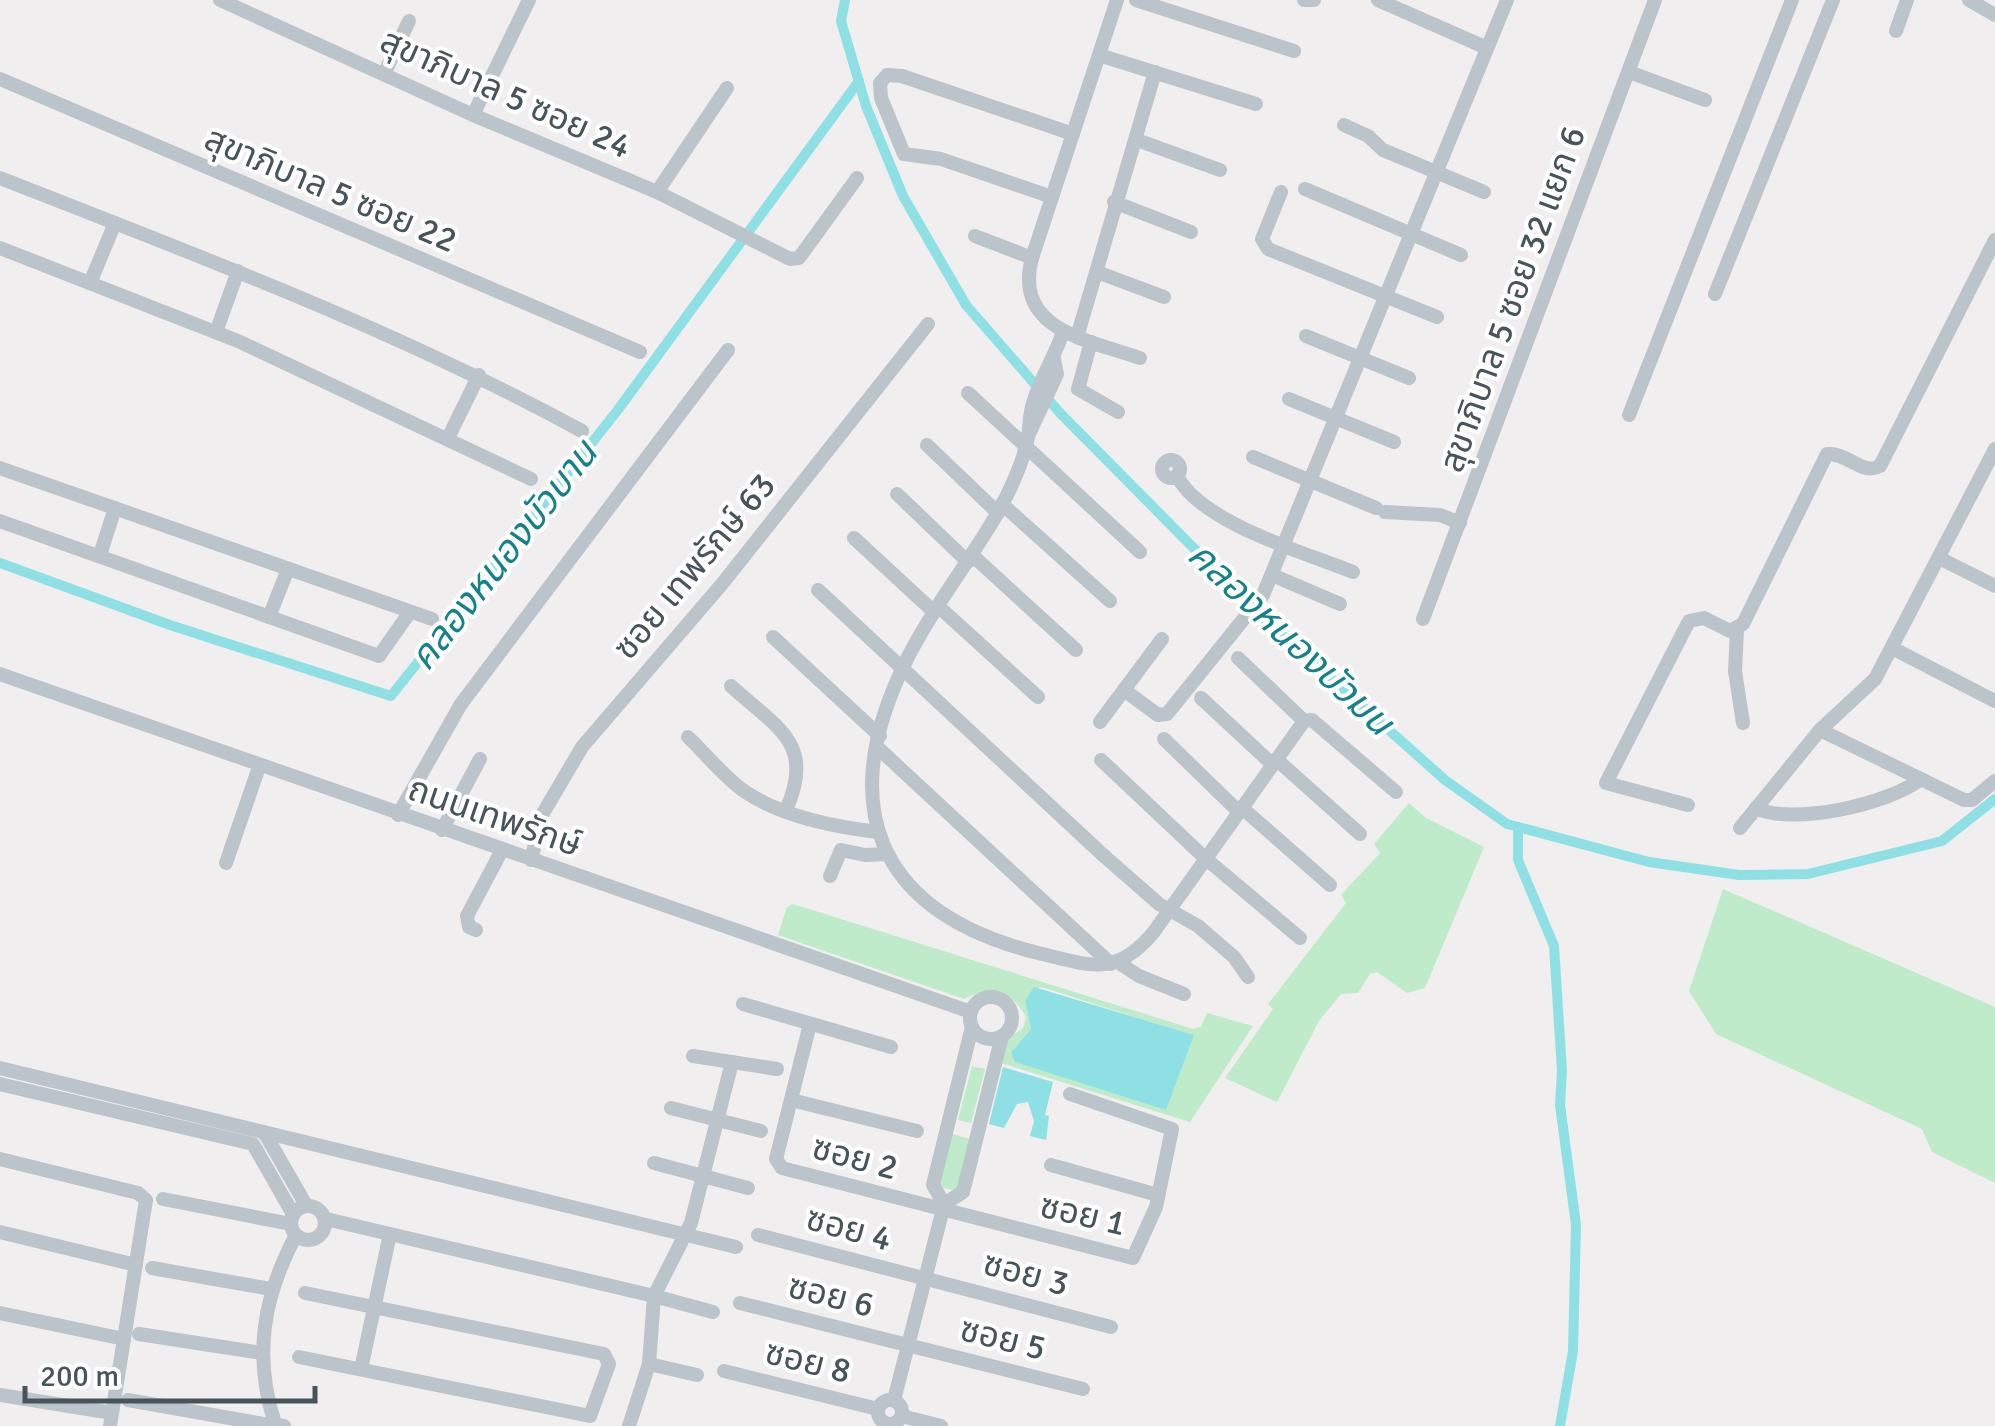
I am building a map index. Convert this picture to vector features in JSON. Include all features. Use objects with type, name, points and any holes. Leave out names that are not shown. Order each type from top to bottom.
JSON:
[{"type":"street","name":"สุขาภิบาล 5 ซอย 24","points":[[220,0],[386,72],[473,115],[657,192],[790,259],[799,258],[858,178]]},
{"type":"street","points":[[473,115],[529,0]]},
{"type":"street","points":[[1117,0],[1102,56],[1032,258],[1028,296],[1043,317],[1077,337],[1140,358]]},
{"type":"street","points":[[1136,0],[1294,52]]},
{"type":"street","points":[[1304,0],[1314,0]]},
{"type":"street","points":[[1378,0],[1487,48]]},
{"type":"street","points":[[1124,690],[1163,716],[1259,600],[1507,0]]},
{"type":"street","name":"สุขาภิบาล 5 ซอย 32 แยก 6","points":[[1423,618],[1656,0]]},
{"type":"street","points":[[1629,415],[1792,0]]},
{"type":"street","points":[[1715,294],[1833,0]]},
{"type":"street","points":[[1896,31],[1906,0]]},
{"type":"street","points":[[1969,0],[1995,15]]},
{"type":"street","points":[[386,72],[409,21]]},
{"type":"street","points":[[1102,56],[1256,104]]},
{"type":"street","points":[[1118,412],[1078,390],[1077,337],[1155,72]]},
{"type":"street","points":[[1629,72],[1705,100]]},
{"type":"street","points":[[1052,197],[940,159],[904,154],[881,98],[880,83],[887,76],[902,76],[1073,134]]},
{"type":"street","name":"สุขาภิบาล 5 ซอย 22","points":[[0,79],[640,352]]},
{"type":"street","points":[[657,192],[726,88]]},
{"type":"street","points":[[1344,125],[1383,150],[1484,192]]},
{"type":"street","points":[[1136,140],[1220,170]]},
{"type":"street","points":[[0,178],[238,271],[478,374],[582,430]]},
{"type":"street","points":[[1305,190],[1460,254]]},
{"type":"street","points":[[1281,192],[1262,239],[1268,249],[1437,317]]},
{"type":"street","points":[[1114,202],[1191,232]]},
{"type":"street","points":[[90,283],[115,222]]},
{"type":"street","points":[[975,236],[1032,258]]},
{"type":"street","points":[[1688,805],[1606,783],[1688,621],[1704,618],[1730,632],[1736,630],[1748,615],[1822,458],[1834,453],[1872,470],[1884,461],[1995,240]]},
{"type":"street","points":[[0,248],[216,332],[531,479]]},
{"type":"street","points":[[1982,267],[1995,276]]},
{"type":"street","points":[[216,332],[238,271]]},
{"type":"street","points":[[1097,272],[1164,298]]},
{"type":"street","name":"ซอย เทพรักษ์ 63","points":[[531,860],[542,815],[582,746],[722,584],[928,324]]},
{"type":"street","points":[[1306,336],[1409,378]]},
{"type":"street","points":[[1077,337],[1054,359],[1000,508],[903,667],[879,742],[874,774],[879,832],[908,888],[963,928],[1076,962],[1115,963],[1138,951],[1304,721],[1312,720],[1396,792]]},
{"type":"street","points":[[398,815],[461,704],[728,350]]},
{"type":"street","points":[[448,438],[478,374]]},
{"type":"street","points":[[968,393],[1026,442],[1140,552]]},
{"type":"street","points":[[1288,399],[1394,442]]},
{"type":"street","points":[[927,445],[1110,602]]},
{"type":"street","points":[[1740,828],[1820,730],[1869,687],[1995,449]]},
{"type":"street","points":[[1253,458],[1380,510],[1426,513],[1460,523]]},
{"type":"street","points":[[0,468],[432,619]]},
{"type":"street","points":[[1176,476],[1181,486],[1228,520],[1353,572]]},
{"type":"street","points":[[897,494],[1076,650]]},
{"type":"street","points":[[100,555],[115,508]]},
{"type":"street","points":[[0,521],[378,656],[410,612]]},
{"type":"street","points":[[854,538],[1038,697]]},
{"type":"street","points":[[1939,558],[1995,586]]},
{"type":"street","points":[[269,617],[288,569]]},
{"type":"street","points":[[1272,575],[1340,604]]},
{"type":"street","points":[[818,590],[1103,855],[1234,957],[1248,977]]},
{"type":"street","points":[[1736,630],[1735,671],[1743,723]]},
{"type":"street","points":[[773,637],[1115,963],[1184,994]]},
{"type":"street","points":[[1100,722],[1162,639]]},
{"type":"street","points":[[1892,648],[1995,702]]},
{"type":"street","points":[[1238,658],[1304,721]]},
{"type":"street","name":"ถนนเทพรักษ์","points":[[0,674],[972,1020]]},
{"type":"street","points":[[732,686],[795,748],[800,774],[786,810]]},
{"type":"street","points":[[1201,698],[1360,834]]},
{"type":"street","points":[[1820,730],[1956,798],[1972,800],[1995,781]]},
{"type":"street","points":[[688,737],[742,790],[786,810],[879,832]]},
{"type":"street","points":[[1164,738],[1239,809],[1330,885]]},
{"type":"street","points":[[442,830],[480,758]]},
{"type":"street","points":[[1101,760],[1205,858],[1300,938]]},
{"type":"street","points":[[226,863],[259,767]]},
{"type":"street","points":[[1756,808],[1782,818],[1803,816],[1893,796],[1921,779]]},
{"type":"street","points":[[476,930],[468,927],[467,916],[502,850]]},
{"type":"street","points":[[830,876],[841,850],[866,856],[888,854]]},
{"type":"street","points":[[894,1400],[943,1207],[963,1192],[1002,1036],[1012,1019],[1004,1002],[985,998],[972,1020],[932,1185],[943,1207]]},
{"type":"street","points":[[743,1004],[891,1047]]},
{"type":"street","points":[[972,1020],[989,1039],[1002,1036]]},
{"type":"street","name":"ซอย 2","points":[[810,1024],[776,1159],[782,1168],[943,1207]]},
{"type":"street","points":[[693,1056],[777,1069]]},
{"type":"street","points":[[630,1426],[649,1364],[654,1296],[687,1236],[732,1062]]},
{"type":"street","points":[[0,1068],[736,1247]]},
{"type":"street","points":[[0,1084],[254,1144],[306,1240],[317,1238],[326,1219]]},
{"type":"street","name":"ซอย 1","points":[[943,1207],[1130,1258],[1138,1254],[1173,1136],[1170,1126],[1070,1094]]},
{"type":"street","points":[[791,1100],[917,1131]]},
{"type":"street","points":[[671,1108],[761,1131]]},
{"type":"street","points":[[254,1144],[264,1131]]},
{"type":"street","points":[[264,1131],[296,1220],[271,1288],[262,1353],[266,1396],[278,1425]]},
{"type":"street","points":[[0,1159],[144,1196],[111,1419],[0,1394]]},
{"type":"street","points":[[654,1164],[748,1188]]},
{"type":"street","points":[[1051,1164],[1158,1195]]},
{"type":"street","points":[[163,1200],[296,1220],[320,1209],[326,1219],[713,1312]]},
{"type":"street","points":[[0,1232],[136,1265]]},
{"type":"street","points":[[360,1369],[390,1234]]},
{"type":"street","name":"ซอย 4","points":[[758,1235],[925,1278]]},
{"type":"street","points":[[152,1268],[271,1288]]},
{"type":"street","name":"ซอย 3","points":[[925,1278],[1111,1326]]},
{"type":"street","points":[[300,1358],[590,1416],[609,1364],[604,1354],[305,1293]]},
{"type":"street","name":"ซอย 6","points":[[740,1303],[908,1345]]},
{"type":"street","points":[[0,1313],[124,1339]]},
{"type":"street","points":[[139,1334],[262,1353]]},
{"type":"street","name":"ซอย 5","points":[[908,1345],[1082,1389]]},
{"type":"street","points":[[649,1364],[698,1376]]},
{"type":"street","name":"ซอย 8","points":[[724,1371],[883,1420]]},
{"type":"street","points":[[128,1400],[278,1425]]},
{"type":"street","points":[[894,1400],[902,1407],[902,1416],[895,1423],[883,1420],[884,1401],[894,1400]]},
{"type":"street","points":[[902,1416],[941,1426]]},
{"type":"green space","points":[[1409,803],[1426,818],[1484,847],[1425,988],[1407,993],[1377,972],[1370,974],[1358,993],[1341,994],[1319,1021],[1277,1102],[1225,1078],[1273,1009],[1268,1004],[1346,903],[1341,895],[1380,853],[1374,844]]},
{"type":"green space","points":[[1723,889],[1995,1007],[1995,1183],[1932,1152],[1922,1129],[1716,1034],[1689,991]]},
{"type":"green space","points":[[793,904],[1193,1029],[1201,1027],[1207,1013],[1253,1026],[1190,1122],[1001,1063],[1005,1041],[1023,1028],[1026,1017],[1014,1001],[991,992],[964,999],[778,935],[787,907]],"holes":[[[1040,987],[1194,1036],[1013,1049],[1031,1029],[1025,1001]]]},
{"type":"green space","points":[[972,1066],[985,1069],[971,1123],[958,1120]]},
{"type":"green space","points":[[952,1134],[970,1139],[957,1191],[939,1187]]},
{"type":"water","points":[[1034,987],[1194,1035],[1166,1110],[1015,1062],[1011,1052],[1031,1029],[1025,1001]]},
{"type":"water","points":[[1003,1067],[1053,1082],[1045,1115],[1049,1116],[1046,1140],[1030,1136],[1034,1121],[1028,1102],[1017,1104],[1004,1128],[989,1124]]},
{"type":"waterway","name":"คลองหนองบัวมน","points":[[845,0],[841,21],[866,106],[903,196],[966,305],[1060,413],[1261,616],[1445,780],[1507,824],[1649,862],[1739,875],[1808,874],[1942,841],[1995,799]]},
{"type":"waterway","name":"คลองหนองบัวบาน","points":[[0,563],[170,625],[391,696],[617,411],[859,81]]},
{"type":"waterway","points":[[1518,827],[1518,860],[1554,946],[1562,1071],[1560,1105],[1576,1225],[1573,1351],[1560,1426]]}]
